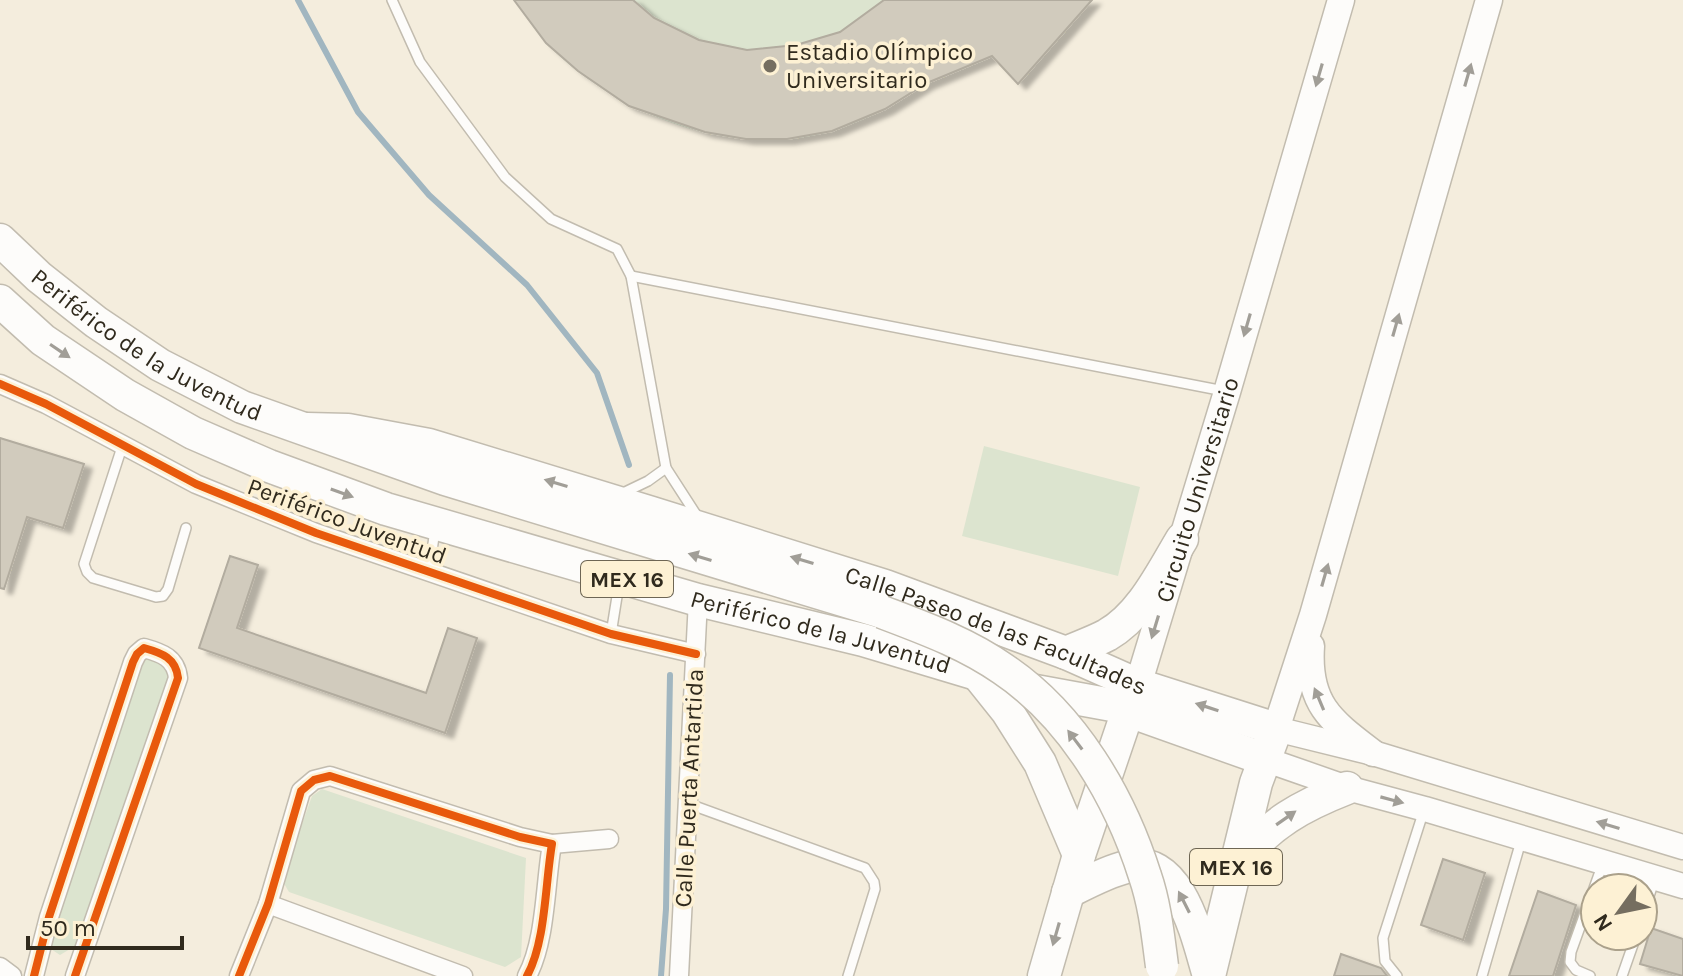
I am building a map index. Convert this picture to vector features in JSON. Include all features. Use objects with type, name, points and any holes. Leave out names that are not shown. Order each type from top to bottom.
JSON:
[{"type":"highway","name":"Periférico de la Juventud","points":[[0,240],[39,277],[96,322],[160,365],[242,407],[445,479],[882,612],[941,635],[1005,670],[1067,729],[1098,773],[1122,817],[1146,878],[1162,971]]},
{"type":"highway","name":"Periférico de la Juventud","points":[[0,301],[55,348],[125,395],[193,433],[269,466],[386,509],[698,600],[863,640],[1030,690],[1112,705],[1133,698]]},
{"type":"highway","name":"Calle Paseo de las Facultades","points":[[307,429],[348,430],[429,445],[633,498],[710,531],[885,586],[1066,653],[1133,698],[1264,759]]},
{"type":"highway","points":[[1066,653],[1109,634],[1126,621],[1143,601],[1182,539]]},
{"type":"highway","points":[[993,625],[997,645],[994,659],[984,677],[1040,763],[1079,855]]},
{"type":"highway","name":"Calle Paseo de las Facultades","points":[[1133,698],[1276,729]]},
{"type":"highway","name":"Circuito Universitario","points":[[1044,976],[1079,855],[1133,698]]},
{"type":"highway","name":"MEX 16","points":[[1209,976],[1256,783],[1276,729]]},
{"type":"highway","points":[[1237,864],[1261,836],[1300,808],[1347,788]]},
{"type":"highway","points":[[1068,892],[1128,866],[1141,865],[1155,870],[1184,899],[1209,976]]},
{"type":"main road","name":"Circuito Universitario","points":[[1133,698],[1227,392],[1341,0]]},
{"type":"main road","name":"MEX 16","points":[[1276,729],[1313,615],[1489,0]]},
{"type":"main road","points":[[1313,615],[1311,678],[1319,703],[1332,721],[1373,753]]},
{"type":"street","name":"Periférico Juventud","points":[[0,384],[46,404],[122,447],[236,502],[429,573],[611,634],[696,654]]},
{"type":"street","name":"Calle Puerta Antartida","points":[[679,976],[698,600]]},
{"type":"street","points":[[34,976],[49,917],[133,662],[144,648],[172,660],[178,678],[75,976]]},
{"type":"street","name":"Calle Paseo de las Facultades","points":[[1276,729],[1373,753],[1683,847]]},
{"type":"street","name":"Calle Paseo de las Facultades","points":[[1264,759],[1347,788],[1636,872]]},
{"type":"street","points":[[239,976],[268,904],[301,791],[321,776],[330,776],[520,837],[552,844],[609,839]]},
{"type":"street","points":[[527,976],[542,921],[552,844]]},
{"type":"street","name":"Calle Paseo de las Facultades","points":[[1659,879],[1683,886]]},
{"type":"street","points":[[268,904],[463,976]]},
{"type":"street","points":[[0,967],[12,976]]},
{"type":"lane","points":[[392,0],[420,62],[505,177],[551,219],[617,249],[631,276],[666,468],[680,494],[710,531]]},
{"type":"lane","points":[[631,276],[1227,392]]},
{"type":"lane","points":[[122,447],[84,564],[87,572],[93,578],[143,594],[163,596],[168,589],[186,528]]},
{"type":"lane","points":[[633,498],[666,468]]},
{"type":"lane","points":[[429,573],[436,523]]},
{"type":"lane","points":[[611,634],[620,577]]},
{"type":"lane","points":[[689,804],[865,868],[875,889],[848,976]]},
{"type":"lane","points":[[1397,976],[1385,961],[1383,938],[1425,809]]},
{"type":"lane","points":[[1482,976],[1522,838]]},
{"type":"lane","points":[[1590,976],[1576,970],[1570,962],[1571,952],[1604,862]]},
{"type":"lane","points":[[1622,976],[1630,952]]},
{"type":"green space","name":"Estadio Olímpico Universitario","points":[[514,0],[1092,0],[1018,84],[992,57],[930,82],[881,111],[839,129],[794,138],[756,140],[717,135],[679,125],[607,92],[547,44]]},
{"type":"green space","points":[[984,446],[1140,487],[1118,576],[962,536]]},
{"type":"green space","points":[[156,656],[170,674],[75,946],[60,955],[51,949],[49,940],[144,661]]},
{"type":"green space","points":[[322,789],[526,858],[521,957],[505,967],[289,892],[282,880],[312,796]]},
{"type":"building","name":"Estadio Olímpico Universitario","points":[[514,0],[633,0],[654,18],[699,40],[747,50],[796,45],[840,32],[884,0],[1092,0],[1018,84],[992,56],[927,83],[885,109],[832,131],[787,139],[746,139],[705,132],[629,106],[578,71],[546,43]]},
{"type":"building","points":[[0,438],[84,464],[63,528],[27,517],[4,589],[0,588]]},
{"type":"building","points":[[230,556],[258,565],[237,628],[426,693],[448,628],[477,638],[445,733],[199,648]]},
{"type":"building","points":[[1443,859],[1485,873],[1463,940],[1421,925]]},
{"type":"building","points":[[1538,891],[1576,905],[1553,976],[1509,976]]},
{"type":"building","points":[[1659,931],[1683,939],[1683,976],[1640,964],[1644,952],[1659,952]]},
{"type":"building","points":[[1341,954],[1381,968],[1387,976],[1334,976]]},
{"type":"waterway","points":[[298,0],[358,112],[429,195],[527,285],[597,373],[629,465]]},
{"type":"waterway","points":[[669,578],[670,566]]},
{"type":"waterway","points":[[661,976],[666,909],[670,675]]},
{"type":"cycle path","points":[[0,384],[46,404],[196,484],[316,533],[611,634],[696,654]]},
{"type":"cycle path","points":[[34,976],[49,917],[133,662],[144,648],[167,657],[178,678],[75,976]]},
{"type":"cycle path","points":[[239,976],[268,904],[301,791],[314,780],[330,776],[520,837],[552,844],[538,946],[527,976]]},
{"type":"place","name":"Estadio Olímpico Universitario","points":[[770,66]]}]
